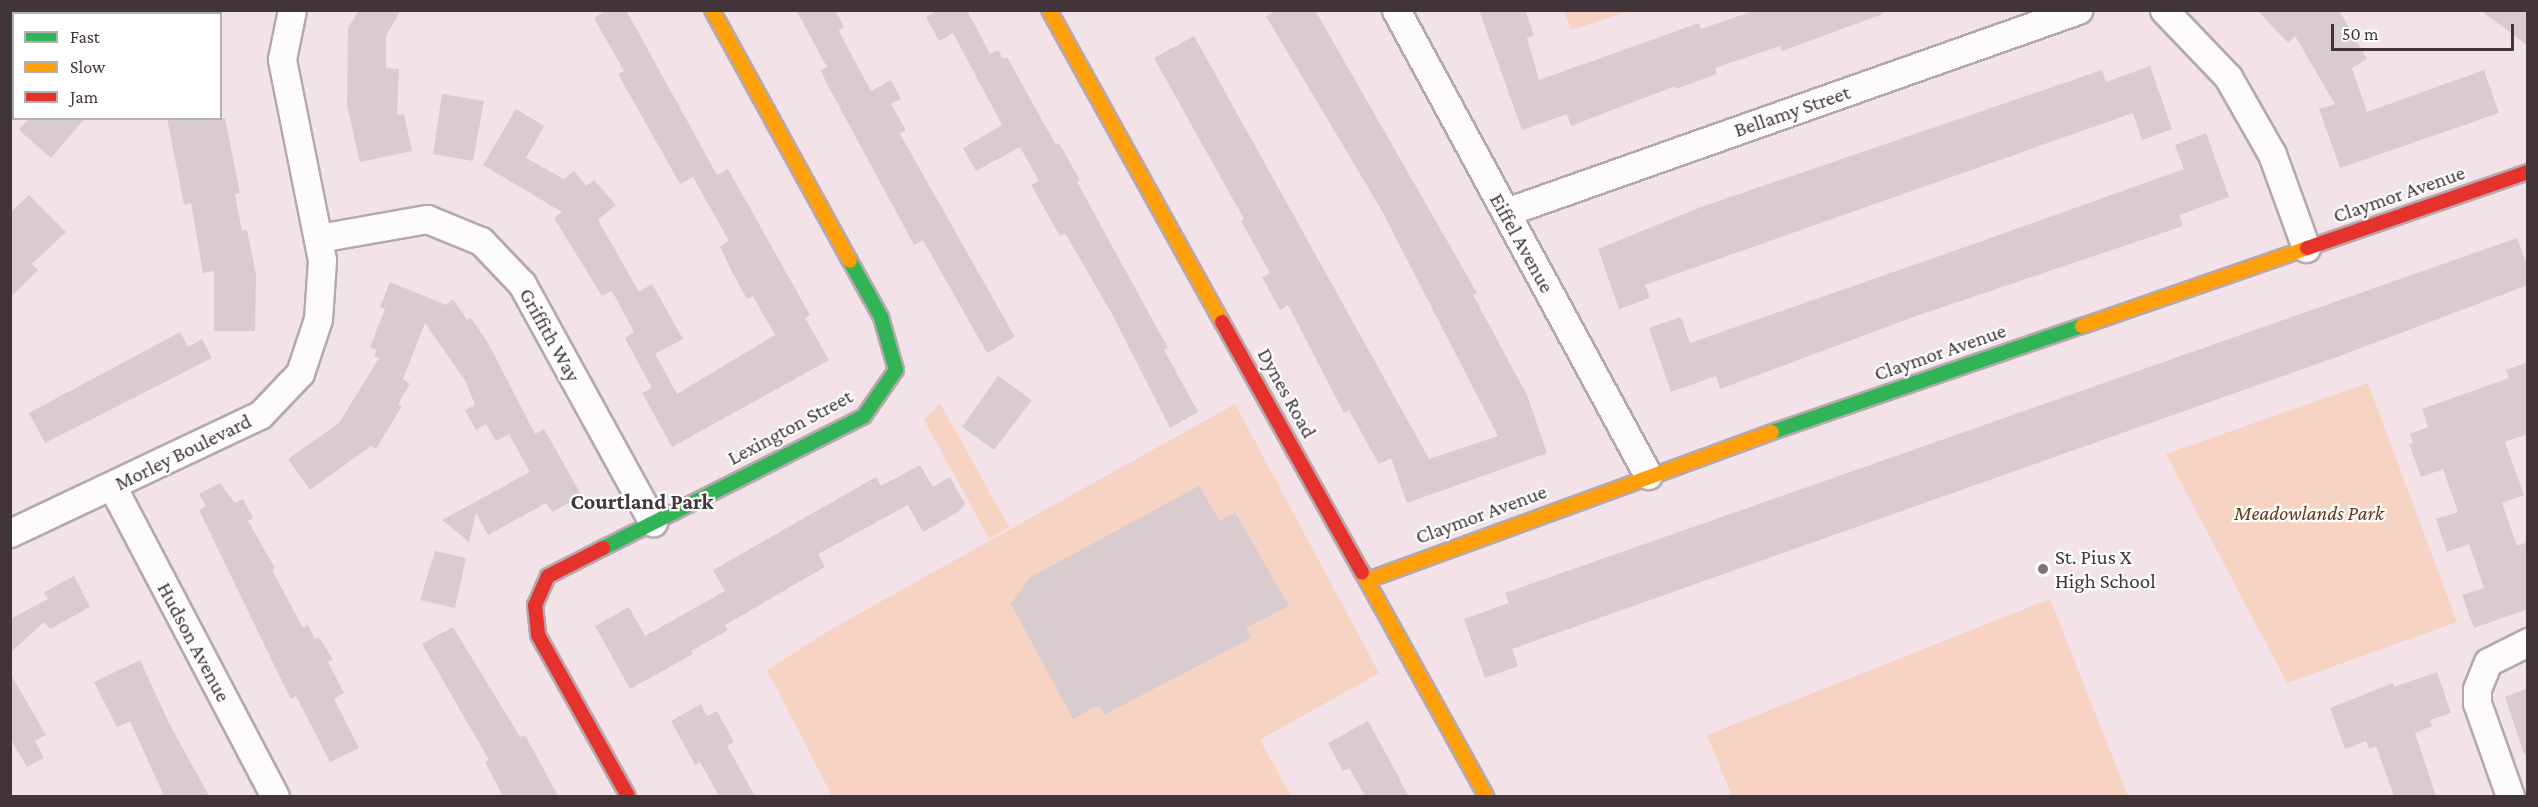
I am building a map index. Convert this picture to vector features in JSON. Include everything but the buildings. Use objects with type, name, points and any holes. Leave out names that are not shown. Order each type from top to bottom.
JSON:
[{"type":"street","name":"Morley Boulevard","points":[[10,533],[260,415],[300,373],[318,319],[322,260],[282,59],[292,10]]},
{"type":"street","name":"Lexington Street","points":[[628,796],[538,635],[535,605],[548,576],[864,416],[896,370],[881,317],[712,10]]},
{"type":"street","name":"Dynes Road","points":[[1049,10],[1368,580],[1486,796]]},
{"type":"street","name":"Eiffel Avenue","points":[[1396,10],[1648,475]]},
{"type":"street","name":"Bellamy Street","points":[[1506,212],[2078,10]]},
{"type":"street","points":[[2164,10],[2228,77],[2272,154],[2306,248]]},
{"type":"street","name":"Claymor Avenue","points":[[1368,580],[1648,475],[2528,172]]},
{"type":"street","name":"Griffith Way","points":[[319,238],[427,219],[481,241],[522,284],[653,522]]},
{"type":"street","name":"Hudson Avenue","points":[[112,486],[275,796]]},
{"type":"street","points":[[2510,796],[2477,703],[2477,689],[2487,662],[2528,642]]},
{"type":"green space","points":[[1564,10],[1629,11],[1571,30]]},
{"type":"green space","name":"Meadowlands Park","points":[[2368,383],[2457,622],[2287,683],[2166,454]]},
{"type":"green space","points":[[940,403],[1009,527],[989,538],[924,420]]},
{"type":"green space","points":[[1235,404],[1379,673],[1260,740],[1291,796],[832,796],[767,670],[835,627]]},
{"type":"green space","points":[[2050,599],[2128,796],[1732,796],[1707,735]]},
{"type":"traffic: fast","points":[[603,548],[864,416],[896,370],[881,317],[850,261]]},
{"type":"traffic: fast","points":[[1772,432],[2082,326]]},
{"type":"traffic: slow","points":[[712,10],[850,261]]},
{"type":"traffic: slow","points":[[1049,10],[1222,322]]},
{"type":"traffic: slow","points":[[2082,326],[2307,248]]},
{"type":"traffic: slow","points":[[1368,580],[1772,432]]},
{"type":"traffic: slow","points":[[1362,572],[1486,796]]},
{"type":"traffic: jam","points":[[2307,248],[2528,172]]},
{"type":"traffic: jam","points":[[1222,322],[1362,572]]},
{"type":"traffic: jam","points":[[603,548],[548,576],[535,605],[538,635],[628,796]]},
{"type":"place","name":"St. Pius X High School","points":[[2043,569]]},
{"type":"district","name":"Courtland Park","points":[[642,502]]}]
